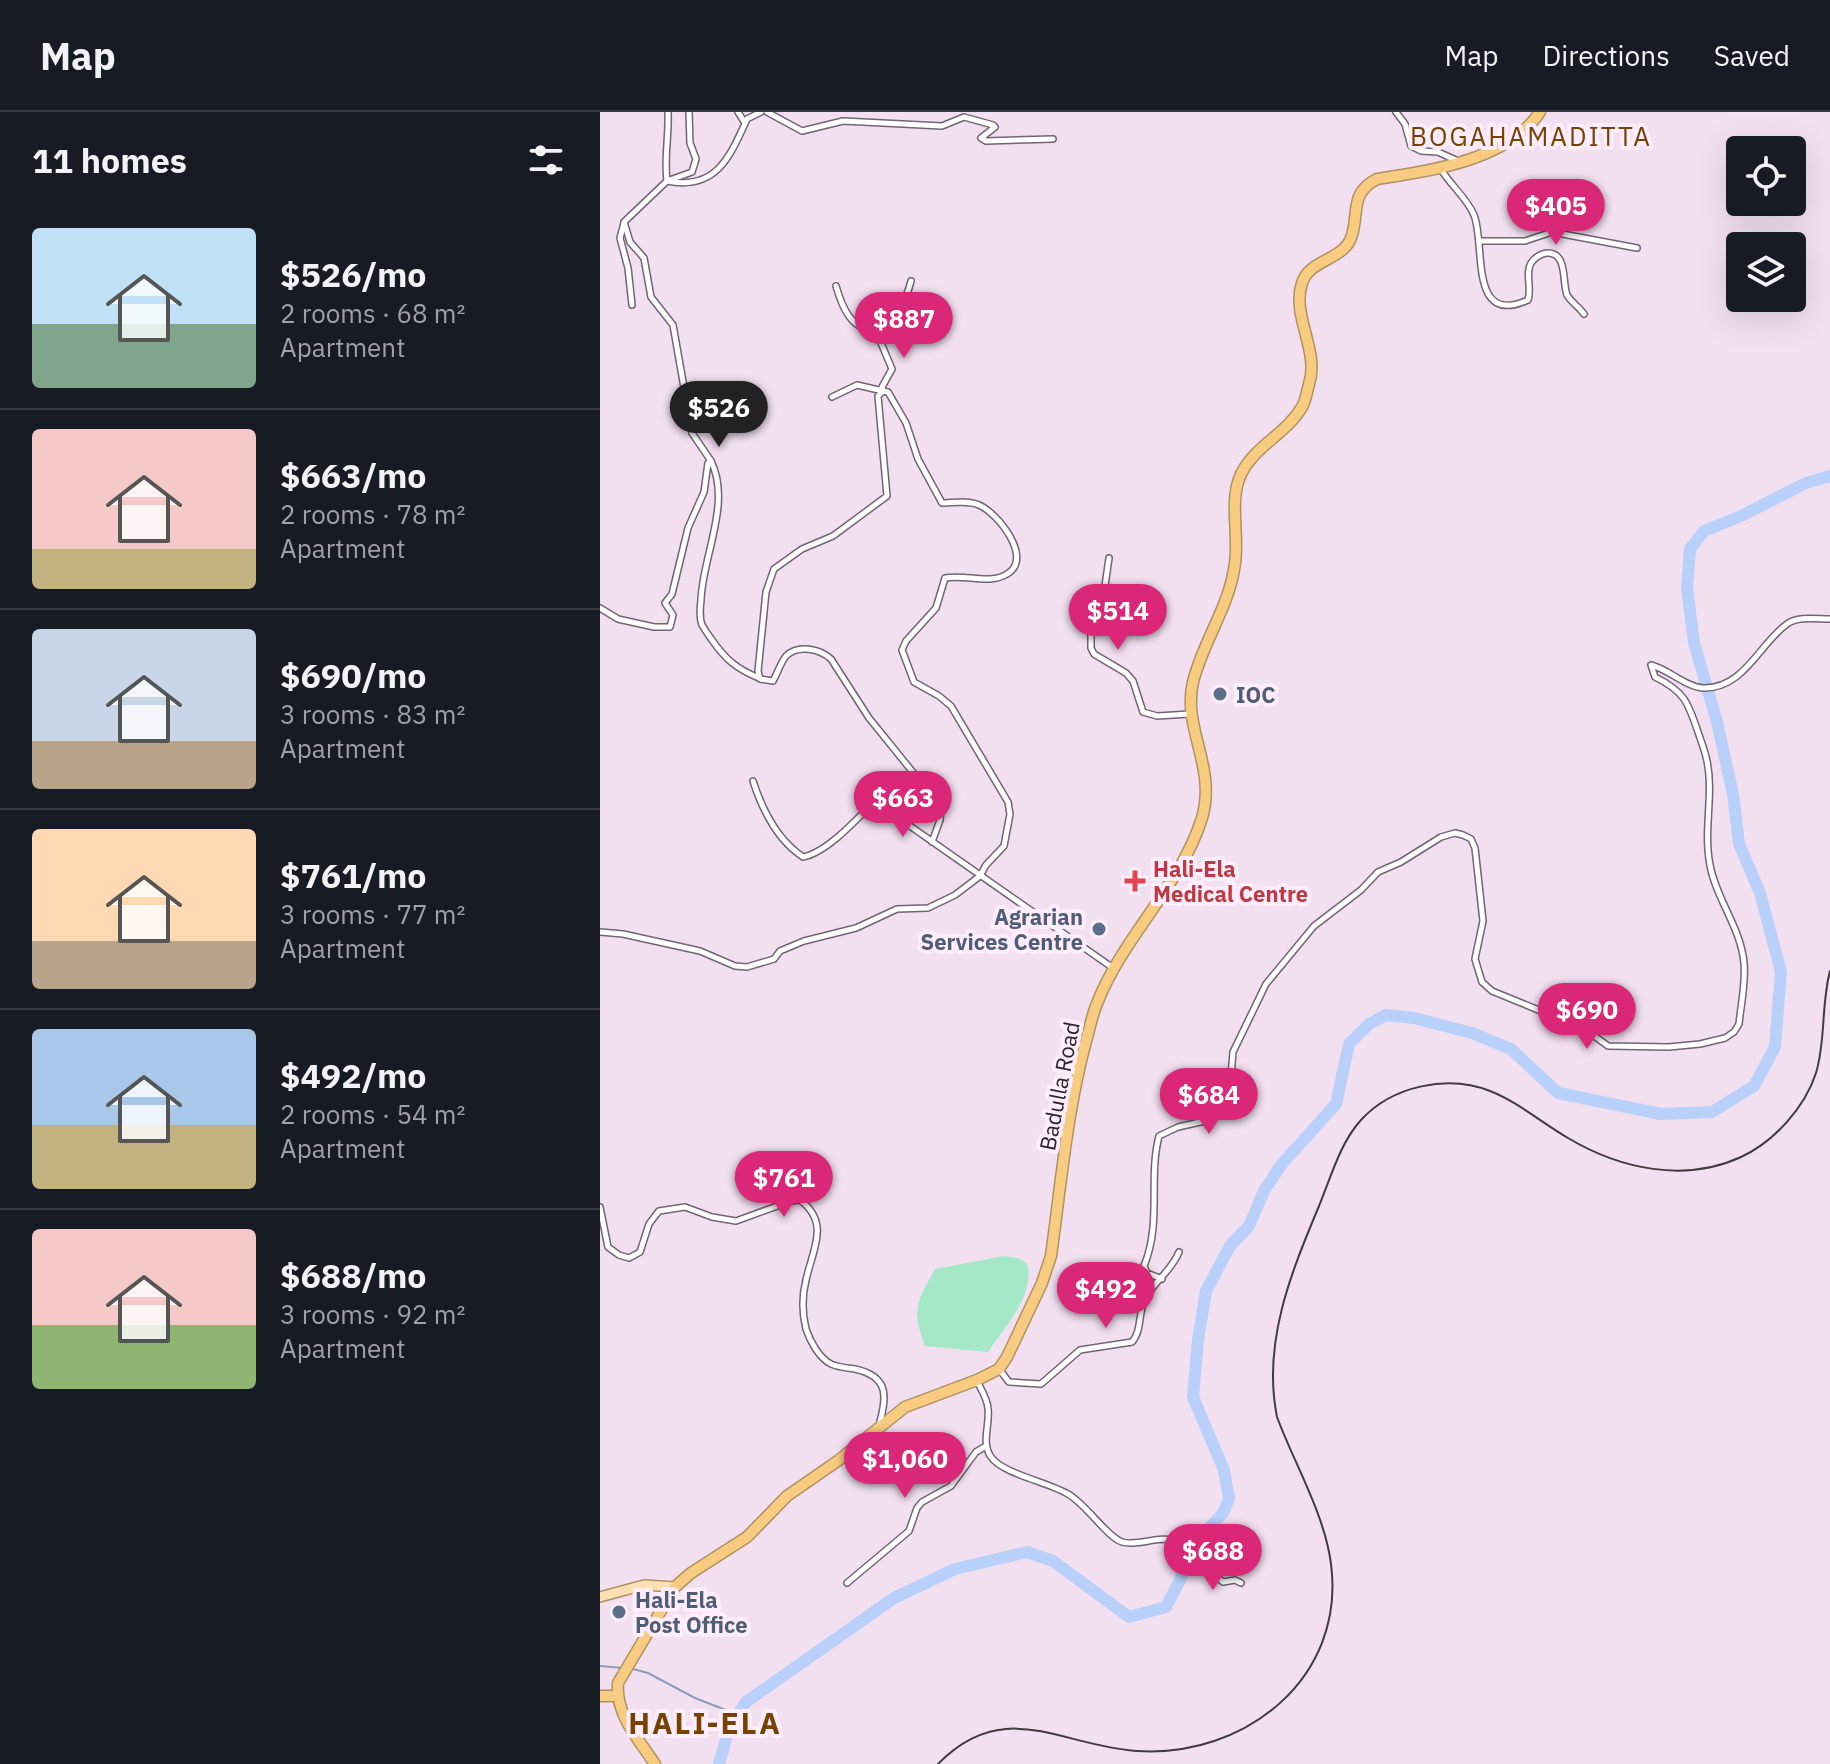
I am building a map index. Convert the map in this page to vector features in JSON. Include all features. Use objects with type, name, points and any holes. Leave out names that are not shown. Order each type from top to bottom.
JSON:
[{"type":"highway","name":"Badulla Road","points":[[999,1369],[1042,1283],[1051,1256],[1076,1080],[1097,1002],[1113,968],[1193,844],[1203,815],[1207,791],[1204,764],[1190,698],[1198,665],[1226,600],[1236,562],[1238,481],[1247,462],[1302,407],[1311,377],[1313,366],[1300,304],[1300,287],[1306,271],[1349,244],[1356,200],[1368,184],[1377,179],[1441,169],[1463,162],[1508,141],[1540,112]]},
{"type":"highway","points":[[655,1764],[623,1715],[617,1696],[619,1681],[675,1587],[747,1537],[787,1496],[839,1460],[905,1407],[999,1369]]},
{"type":"highway","points":[[600,1696],[617,1696]]},
{"type":"main road","points":[[600,1597],[644,1585],[675,1587]]},
{"type":"street","points":[[667,181],[664,159],[668,147],[668,112]]},
{"type":"street","points":[[632,305],[628,268],[620,238],[624,222],[667,181],[692,172],[696,159],[690,143],[689,112]]},
{"type":"street","points":[[738,112],[745,123]]},
{"type":"street","points":[[667,181],[685,185],[715,174],[735,147],[747,119],[761,112]]},
{"type":"street","points":[[767,112],[802,131],[843,121],[942,126],[964,117],[995,127],[981,138],[986,141],[1053,139]]},
{"type":"street","points":[[1396,112],[1405,124],[1411,146],[1463,162]]},
{"type":"street","points":[[1441,169],[1475,217],[1481,282],[1485,290],[1498,303],[1515,306],[1528,300],[1529,267],[1533,259],[1546,253],[1555,255],[1561,260],[1569,299],[1584,314]]},
{"type":"street","points":[[624,222],[630,242],[644,258],[651,297],[673,325],[692,433],[711,461],[716,482],[717,513],[710,553],[701,579],[702,624],[722,656],[733,667],[760,679],[773,681],[787,656],[797,651],[812,649],[823,652],[831,659],[869,718],[941,807],[932,842]]},
{"type":"street","points":[[1479,241],[1525,241],[1552,232],[1637,248]]},
{"type":"street","points":[[836,286],[850,320],[866,331],[876,331],[889,321],[900,306],[911,281]]},
{"type":"street","points":[[760,679],[758,671],[766,592],[774,569],[802,549],[833,536],[887,496],[878,396],[892,369],[876,331]]},
{"type":"street","points":[[600,932],[700,951],[719,961],[747,967],[774,959],[780,951],[804,941],[865,925],[897,909],[928,908],[955,895],[980,876],[1004,846],[1010,814],[1008,802],[951,706],[914,682],[902,650],[906,641],[936,608],[945,578],[960,575],[983,579],[1004,577],[1013,570],[1017,552],[994,514],[971,503],[942,503],[918,459],[906,423],[888,392],[857,385],[832,397]]},
{"type":"street","points":[[600,608],[618,619],[654,627],[670,627],[673,615],[665,603],[672,594],[688,528],[704,492],[708,463],[711,461]]},
{"type":"street","points":[[1109,558],[1105,586],[1091,633],[1094,654],[1126,673],[1133,681],[1143,712],[1157,716],[1191,714]]},
{"type":"street","points":[[1162,1279],[1147,1273],[1144,1266],[1150,1251],[1156,1198],[1153,1158],[1159,1136],[1178,1127],[1209,1120],[1231,1076],[1233,1052],[1266,984],[1314,926],[1361,890],[1378,872],[1401,862],[1441,837],[1455,833],[1463,835],[1471,839],[1475,848],[1483,921],[1475,959],[1482,982],[1492,991],[1585,1029],[1608,1046],[1700,1044],[1725,1038],[1734,1032],[1739,1024],[1744,963],[1735,928],[1723,908],[1710,866],[1706,833],[1708,762],[1689,705],[1676,687],[1655,677],[1651,665],[1702,688],[1721,685],[1745,671],[1787,624],[1801,619],[1830,619]]},
{"type":"street","points":[[753,781],[775,829],[793,851],[803,857],[812,855],[836,837],[885,791],[889,791],[901,816],[910,826],[1113,968]]},
{"type":"street","points":[[600,1207],[608,1247],[629,1258],[640,1252],[649,1224],[659,1211],[685,1207],[736,1221],[791,1201],[800,1200],[807,1205],[816,1226],[818,1245],[806,1278],[802,1304],[809,1337],[816,1350],[830,1364],[866,1371],[878,1379],[885,1401],[879,1427]]},
{"type":"street","points":[[999,1369],[1009,1382],[1041,1384],[1080,1350],[1132,1342],[1138,1336],[1145,1298],[1173,1266],[1179,1252]]},
{"type":"street","points":[[977,1380],[989,1407],[986,1446],[992,1459],[1071,1495],[1114,1538],[1125,1543],[1169,1540],[1179,1543],[1223,1582],[1235,1580],[1241,1583]]},
{"type":"street","points":[[847,1583],[909,1531],[922,1502],[951,1486],[976,1452],[986,1446]]},
{"type":"green space","points":[[1004,1256],[1027,1263],[1027,1288],[1017,1310],[988,1352],[925,1346],[918,1323],[918,1306],[935,1269]]},
{"type":"waterway","points":[[719,1764],[729,1729],[746,1702],[894,1598],[955,1569],[1027,1552],[1053,1561],[1129,1617],[1166,1607],[1203,1535],[1223,1513],[1229,1499],[1224,1470],[1193,1397],[1206,1291],[1230,1246],[1249,1226],[1264,1191],[1281,1165],[1336,1104],[1349,1044],[1369,1024],[1386,1015],[1414,1018],[1472,1033],[1511,1049],[1558,1093],[1661,1114],[1712,1112],[1754,1086],[1775,1047],[1781,972],[1760,893],[1739,844],[1733,794],[1717,722],[1694,643],[1687,588],[1690,549],[1704,531],[1806,483],[1830,476]]},
{"type":"waterway","points":[[600,1666],[623,1668]]},
{"type":"waterway","points":[[633,1669],[736,1714]]},
{"type":"railway","points":[[938,1764],[962,1744],[986,1733],[1010,1729],[1034,1730],[1137,1751],[1177,1750],[1215,1741],[1250,1725],[1280,1703],[1305,1675],[1322,1642],[1331,1605],[1331,1564],[1316,1508],[1277,1417],[1273,1389],[1276,1335],[1289,1283],[1337,1161],[1347,1139],[1374,1108],[1404,1091],[1421,1086],[1474,1086],[1500,1096],[1568,1138],[1609,1158],[1675,1171],[1720,1165],[1741,1157],[1776,1133],[1796,1111],[1811,1086],[1819,1060],[1830,971]]},
{"type":"place","name":"IOC","points":[[1220,694]]},
{"type":"place","name":"Hali-Ela Medical Centre","points":[[1135,881]]},
{"type":"place","name":"Agrarian Services Centre","points":[[1099,929]]},
{"type":"place","name":"Hali-Ela Post Office","points":[[619,1612]]},
{"type":"district","name":"BOGAHAMADITTA","points":[[1531,136]]},
{"type":"district","name":"HALI-ELA","points":[[705,1722]]}]
